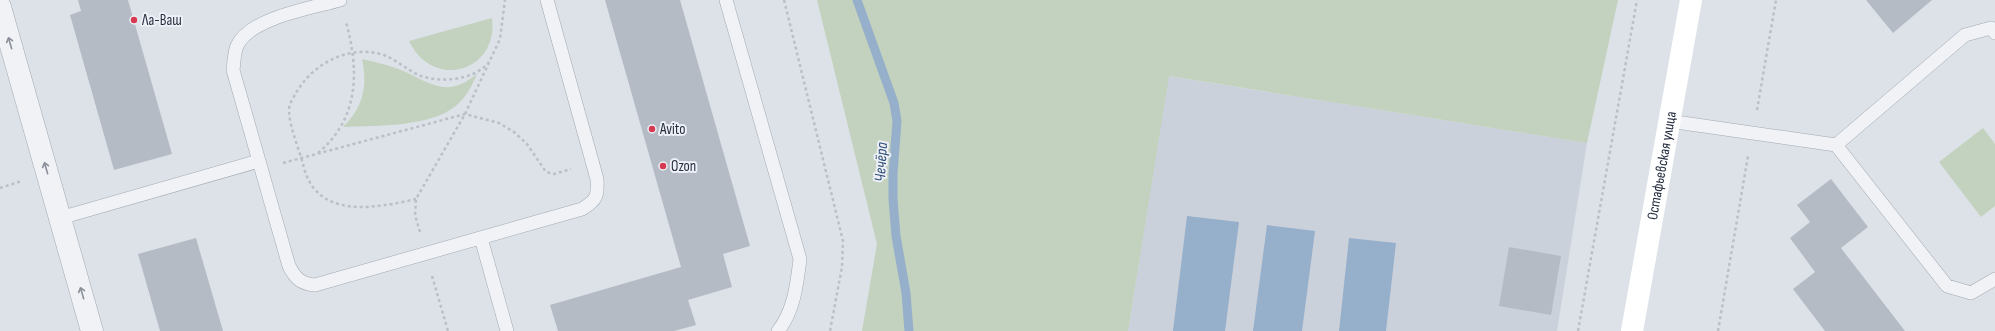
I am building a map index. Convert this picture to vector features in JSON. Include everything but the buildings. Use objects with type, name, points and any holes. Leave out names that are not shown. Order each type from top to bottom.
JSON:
[{"type":"street","name":"Остафьевская улица","points":[[1632,331],[1691,0]]},
{"type":"street","points":[[0,7],[92,331]]},
{"type":"lane","points":[[340,0],[261,23],[246,32],[236,46],[233,70],[289,266],[294,277],[305,284],[316,285],[582,209],[593,202],[598,192],[597,179],[547,0]]},
{"type":"lane","points":[[726,0],[800,258],[795,295],[783,324],[778,331]]},
{"type":"lane","points":[[1836,145],[1965,35],[1991,28],[1995,32]]},
{"type":"lane","points":[[1669,122],[1836,145],[1948,286],[1971,293],[1995,279]]},
{"type":"lane","points":[[60,218],[260,165]]},
{"type":"lane","points":[[481,238],[507,331]]},
{"type":"path","points":[[316,154],[333,137],[344,119],[351,103],[355,66],[354,53],[340,0]]},
{"type":"path","points":[[448,331],[415,215],[416,199],[465,114],[490,62],[500,39],[505,0]]},
{"type":"path","points":[[784,0],[843,241],[842,267],[830,331]]},
{"type":"path","points":[[1578,331],[1637,0]]},
{"type":"path","points":[[1718,331],[1776,0]]},
{"type":"path","points":[[416,199],[378,207],[361,208],[344,206],[319,193],[307,178],[289,111],[293,98],[308,76],[319,67],[331,60],[354,53],[385,55],[422,76],[438,79],[456,79],[472,74],[490,62]]},
{"type":"path","points":[[260,165],[302,158],[465,114],[499,123],[514,132],[527,144],[546,172],[550,174],[592,163]]},
{"type":"shaded area","points":[[1168,76],[1587,143],[1557,331],[1128,331]]},
{"type":"green space","points":[[817,0],[1618,0],[1587,143],[1169,76],[1128,331],[862,331],[877,244]]},
{"type":"green space","points":[[492,18],[491,37],[485,51],[475,62],[462,68],[448,70],[433,66],[420,57],[409,41]]},
{"type":"green space","points":[[362,59],[396,68],[430,84],[439,86],[456,86],[466,82],[477,74],[468,91],[457,105],[432,118],[402,124],[343,127],[355,112],[362,96],[364,87],[364,69]]},
{"type":"green space","points":[[1983,128],[1995,144],[1995,206],[1981,217],[1939,162]]},
{"type":"water","points":[[1187,216],[1239,222],[1225,331],[1173,331]]},
{"type":"water","points":[[1267,225],[1315,231],[1302,331],[1253,331]]},
{"type":"water","points":[[1349,238],[1396,243],[1386,331],[1339,331]]},
{"type":"waterway","name":"Чечёра","points":[[857,0],[894,103],[897,121],[893,174],[893,199],[896,236],[906,293],[909,331]]},
{"type":"place","name":"Ла-Ваш","points":[[134,20]]},
{"type":"place","name":"Avito","points":[[652,129]]},
{"type":"place","name":"Ozon","points":[[663,166]]}]
